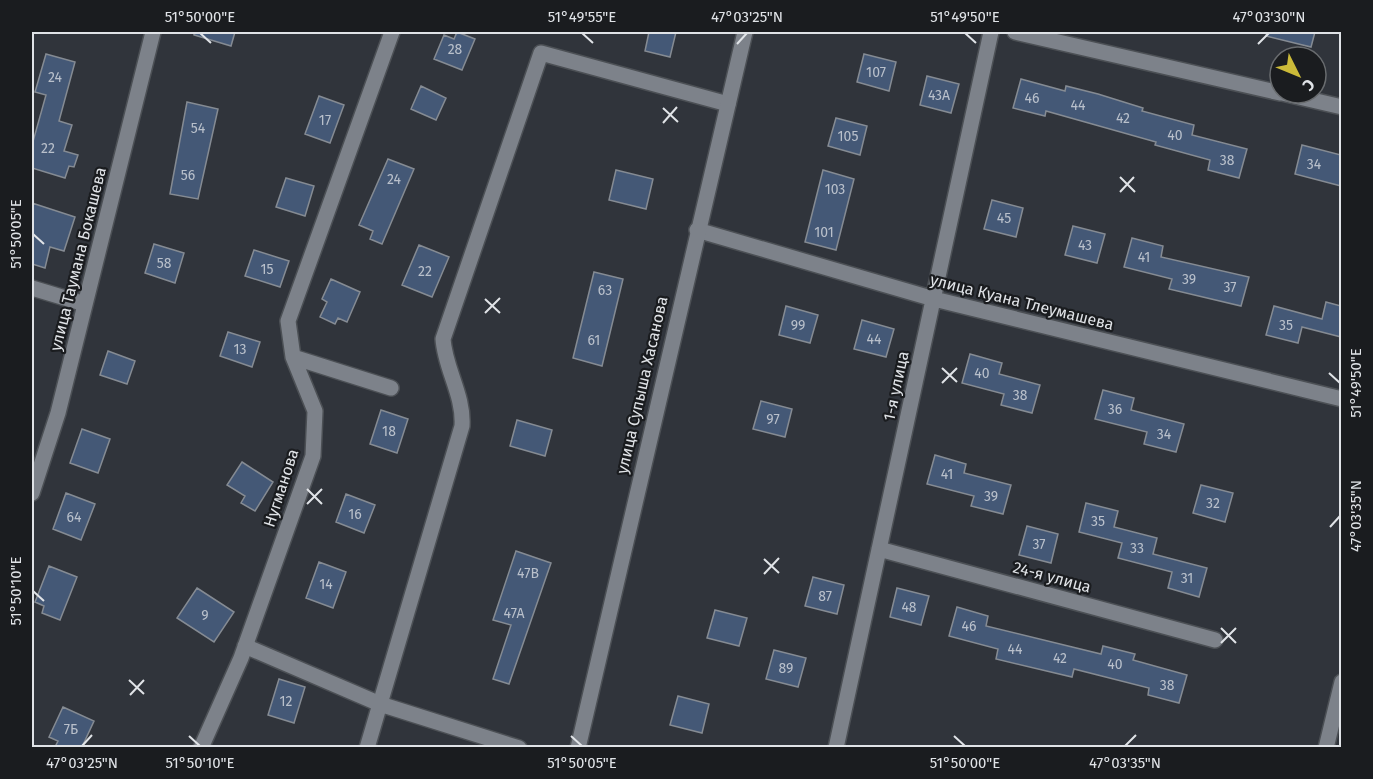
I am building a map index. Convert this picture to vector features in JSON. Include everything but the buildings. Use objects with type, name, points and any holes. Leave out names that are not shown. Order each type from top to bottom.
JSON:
[{"type":"street","name":"улица Таумана Бокашева","points":[[32,491],[58,413],[153,32]]},
{"type":"street","name":"Нугманова","points":[[201,747],[245,646],[313,456],[315,411],[293,357],[288,321],[392,32]]},
{"type":"street","name":"улица Супыша Хасанова","points":[[578,747],[745,32]]},
{"type":"street","name":"1-я улица","points":[[836,747],[992,32]]},
{"type":"street","points":[[1015,32],[1268,90]]},
{"type":"street","points":[[368,747],[462,426],[460,401],[444,353],[443,339],[541,53],[728,104]]},
{"type":"street","name":"улица Куана Тлеумашева","points":[[697,230],[934,299],[1341,399]]},
{"type":"street","points":[[32,288],[85,304]]},
{"type":"street","points":[[293,357],[391,388]]},
{"type":"street","name":"24-я улица","points":[[879,549],[1215,640]]},
{"type":"street","points":[[245,646],[380,704],[519,747]]},
{"type":"street","points":[[1326,747],[1341,682]]}]
